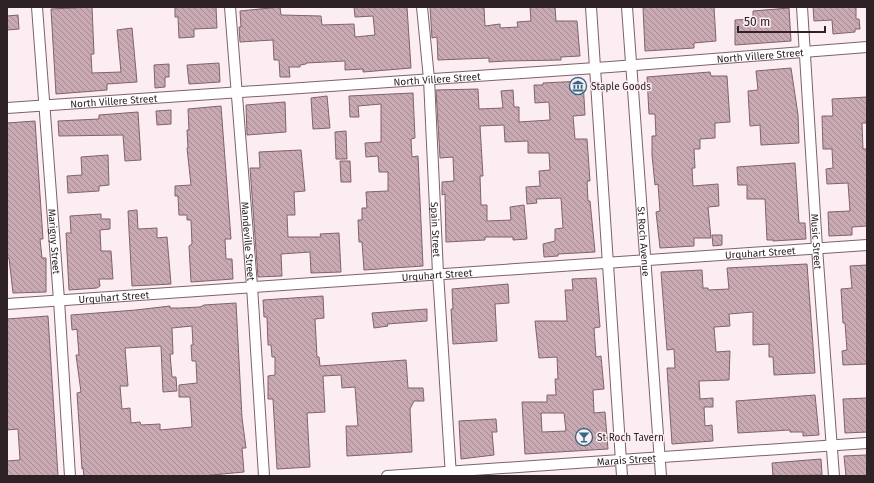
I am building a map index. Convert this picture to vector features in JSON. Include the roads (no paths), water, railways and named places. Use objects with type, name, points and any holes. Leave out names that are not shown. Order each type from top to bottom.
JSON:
[{"type":"street","name":"Marigny Street","points":[[37,7],[59,300],[70,476]]},
{"type":"street","name":"Mandeville Street","points":[[230,7],[252,286],[264,476]]},
{"type":"street","name":"Spain Street","points":[[422,7],[429,79],[438,273],[451,474]]},
{"type":"street","points":[[591,7],[622,476]]},
{"type":"street","name":"St Roch Avenue","points":[[627,7],[661,476]]},
{"type":"street","name":"Music Street","points":[[802,7],[817,248],[834,476]]},
{"type":"street","name":"North Villere Street","points":[[7,108],[595,68],[867,47]]},
{"type":"street","name":"Urquhart Street","points":[[7,304],[438,273],[867,245]]},
{"type":"street","name":"Marais Street","points":[[387,476],[451,474],[621,460],[867,443]]},
{"type":"place","name":"Staple Goods","points":[[578,86]]},
{"type":"place","name":"St Roch Tavern","points":[[584,437]]}]
